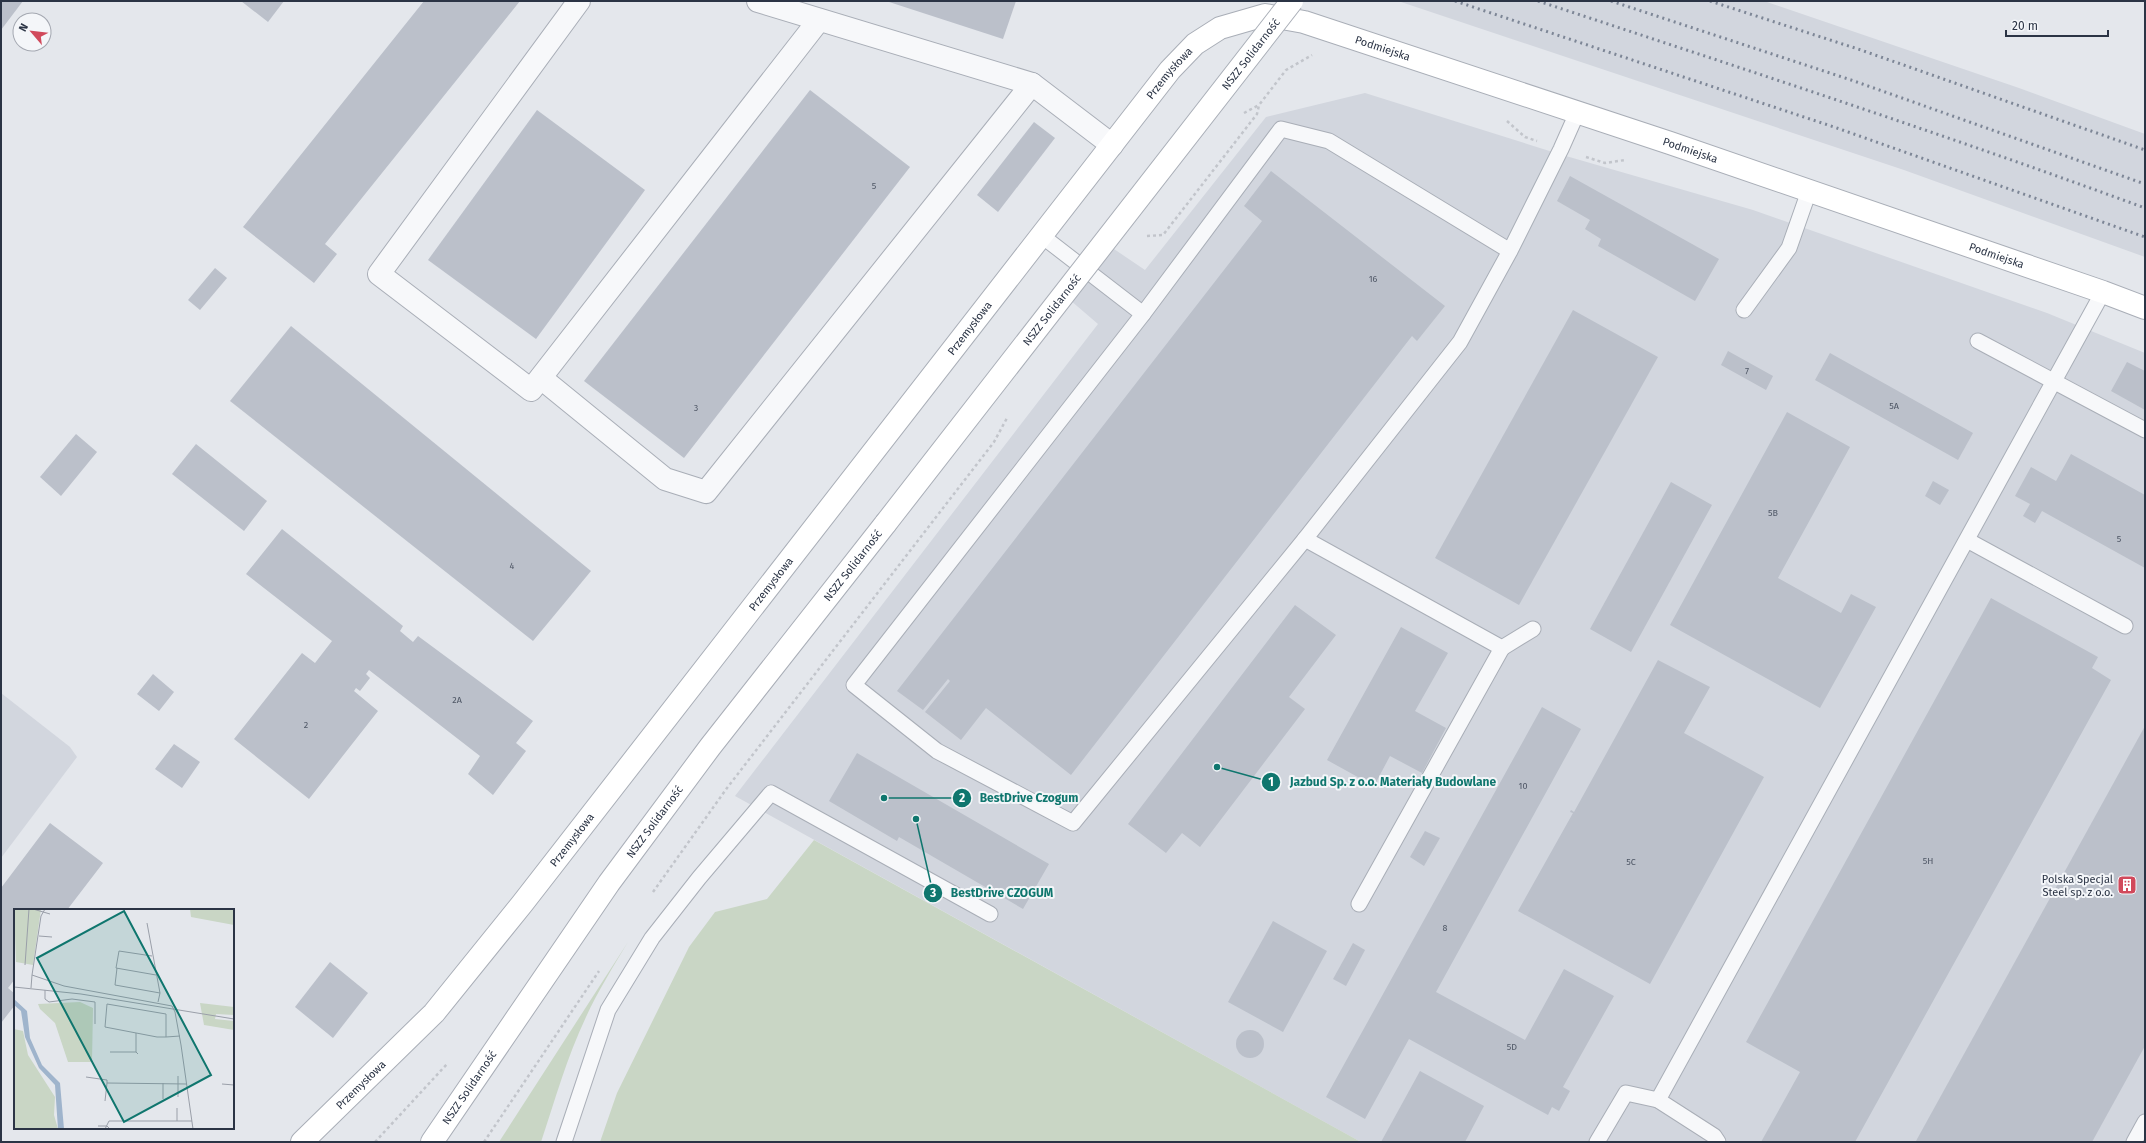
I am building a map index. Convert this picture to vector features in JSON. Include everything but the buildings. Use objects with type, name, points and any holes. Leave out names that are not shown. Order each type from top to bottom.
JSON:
[{"type":"street","points":[[579,1],[379,274],[531,390],[819,20]]},
{"type":"street","points":[[758,1],[1032,84],[1112,145]]},
{"type":"street","name":"NSZZ Solidarność","points":[[432,1142],[609,883],[710,747],[1292,1]]},
{"type":"street","name":"Podmiejska","points":[[1232,24],[1265,15],[1304,22],[1809,191],[2103,292],[2145,308]]},
{"type":"street","name":"Przemysłowa","points":[[302,1142],[434,1013],[522,904],[1170,70],[1195,44],[1220,28],[1232,24]]},
{"type":"street","points":[[541,378],[665,479],[706,492],[1032,84]]},
{"type":"lane","points":[[1510,251],[1329,141],[1280,130],[1143,314],[854,685],[937,751],[1073,824],[1305,539],[1460,342],[1510,251],[1561,150],[1577,113]]},
{"type":"lane","points":[[1744,310],[1789,248],[1809,191]]},
{"type":"lane","points":[[1042,236],[1143,314]]},
{"type":"lane","points":[[1658,1100],[2103,292]]},
{"type":"lane","points":[[1978,341],[2054,380],[2145,430]]},
{"type":"lane","points":[[1305,539],[1502,648]]},
{"type":"lane","points":[[1967,540],[2125,626]]},
{"type":"lane","points":[[1359,904],[1502,648],[1533,629]]},
{"type":"lane","points":[[564,1142],[608,1010],[652,938],[699,878],[770,793],[990,914]]},
{"type":"lane","points":[[1597,1142],[1626,1093],[1658,1100],[1714,1136],[1718,1142]]},
{"type":"lane","points":[[2134,1142],[2145,1122]]},
{"type":"path","points":[[1141,236],[1163,235],[1257,114],[1260,105]]},
{"type":"path","points":[[649,898],[727,788],[994,442],[1008,416]]},
{"type":"path","points":[[484,1142],[600,970]]},
{"type":"shaded area","points":[[1398,1],[1764,1],[2019,88],[2145,134],[2145,257],[1904,170]]},
{"type":"shaded area","points":[[1365,93],[1559,154],[1753,210],[2047,313],[2145,353],[2145,1142],[1361,1142],[735,796],[1098,324],[1070,300],[1111,247],[1145,270],[1266,117]]},
{"type":"shaded area","points":[[1,693],[70,747],[77,757],[1,858]]},
{"type":"green space","points":[[814,840],[1361,1142],[600,1142],[617,1093],[689,947],[715,912],[767,899]]},
{"type":"green space","points":[[628,942],[606,979],[579,1032],[541,1142],[499,1142]]},
{"type":"railway","points":[[1455,1],[1834,127],[2145,237]]},
{"type":"railway","points":[[1538,1],[1766,76],[2145,208]]},
{"type":"railway","points":[[1611,1],[1851,80],[2145,184]]},
{"type":"railway","points":[[1710,1],[1861,50],[2145,150]]},
{"type":"place","name":"Jazbud Sp. z o.o. Materiały Budowlane","points":[[1217,767]]},
{"type":"place","name":"BestDrive Czogum","points":[[884,798]]},
{"type":"place","name":"BestDrive CZOGUM","points":[[916,819]]},
{"type":"place","name":"Polska Specjal Steel sp. z o.o.","points":[[2127,885]]}]
